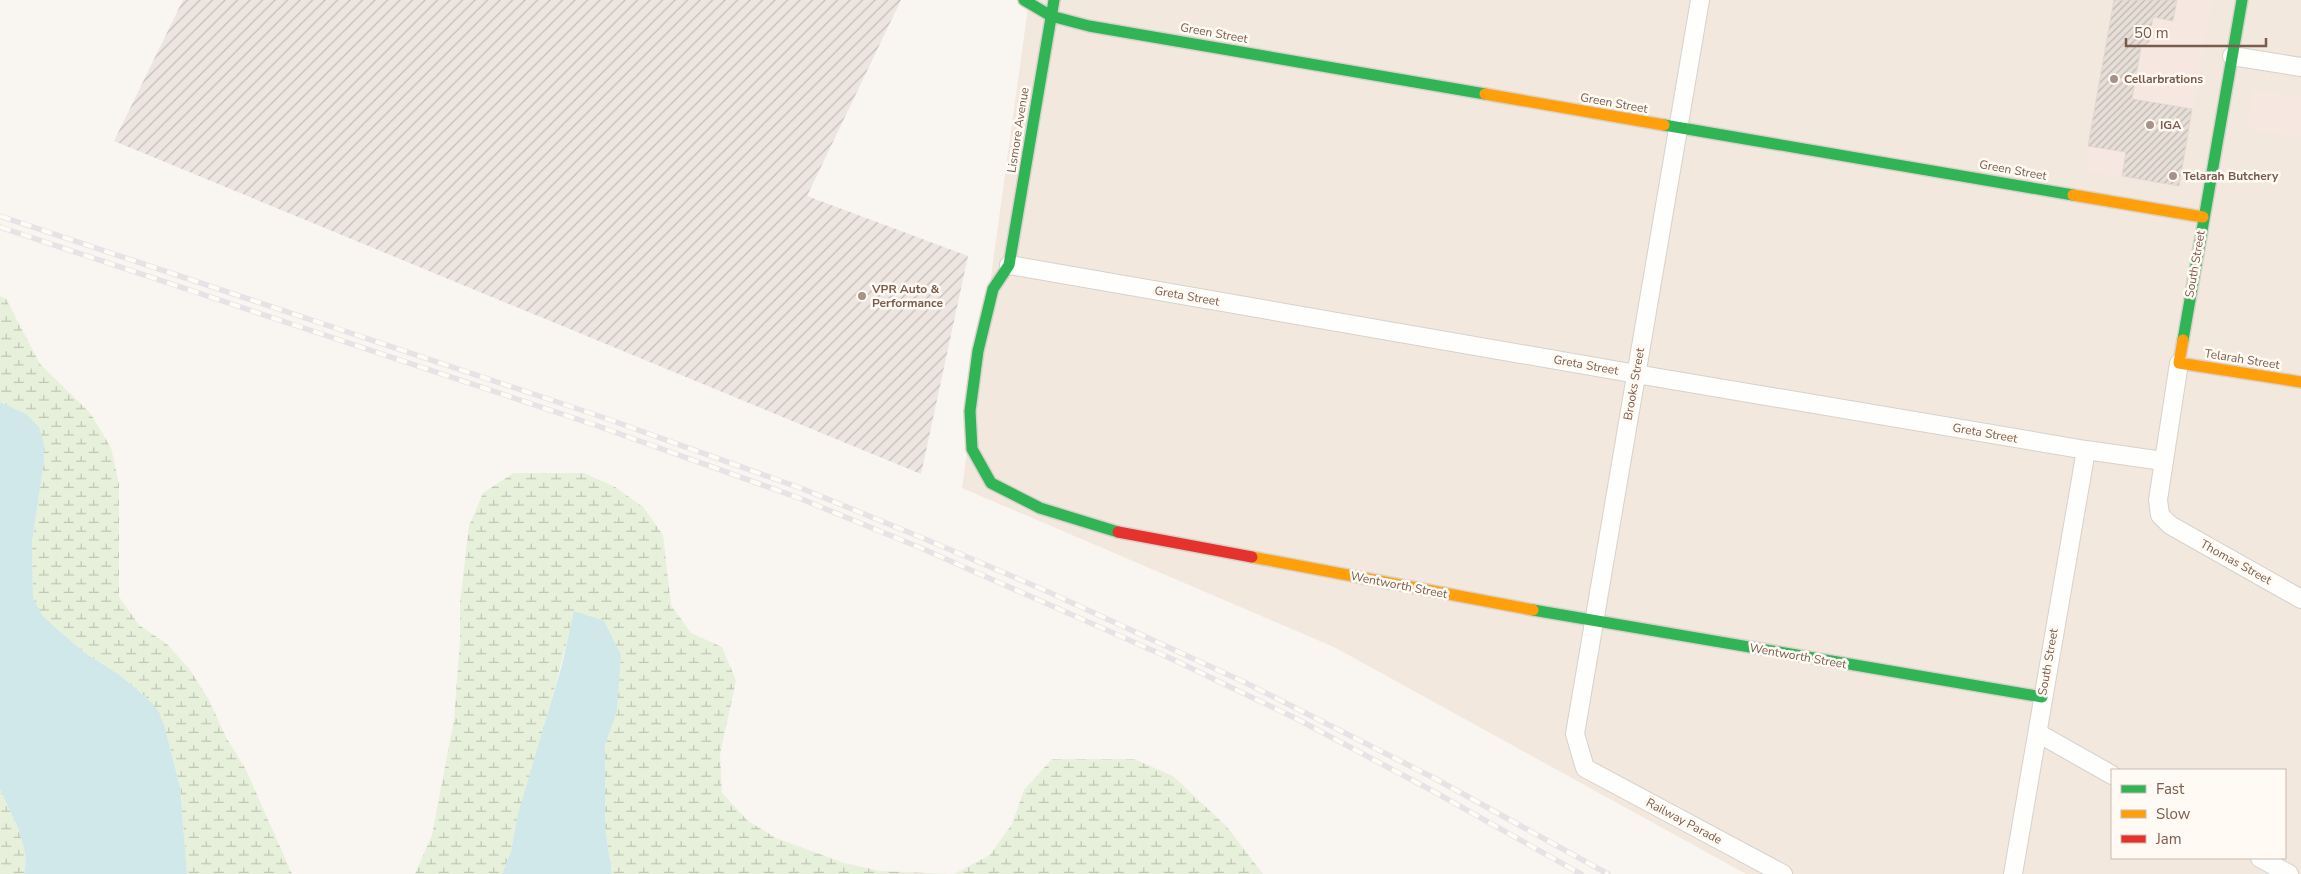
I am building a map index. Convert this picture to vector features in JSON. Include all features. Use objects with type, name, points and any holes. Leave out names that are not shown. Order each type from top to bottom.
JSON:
[{"type":"street","name":"Green Street","points":[[1024,0],[1051,16],[1099,27],[2203,217]]},
{"type":"street","name":"Lismore Avenue","points":[[1009,265],[1054,0]]},
{"type":"street","name":"Brooks Street","points":[[1585,768],[1574,734],[1700,0]]},
{"type":"street","name":"South Street","points":[[2170,525],[2160,514],[2158,500],[2163,461],[2203,217],[2242,0]]},
{"type":"street","points":[[2232,56],[2301,67]]},
{"type":"street","name":"Greta Street","points":[[1009,265],[1636,374],[2086,450],[2163,461]]},
{"type":"street","name":"Wentworth Street","points":[[1009,265],[993,288],[978,351],[970,411],[972,449],[992,483],[1040,508],[1110,530],[1593,622],[2042,697]]},
{"type":"street","name":"Telarah Street","points":[[2178,363],[2301,382]]},
{"type":"street","name":"South Street","points":[[2013,874],[2086,450]]},
{"type":"street","name":"Thomas Street","points":[[2170,525],[2301,599]]},
{"type":"street","points":[[2038,733],[2111,774]]},
{"type":"street","name":"Railway Parade","points":[[1585,768],[1783,874]]},
{"type":"street","points":[[2262,859],[2288,874]]},
{"type":"shaded area","points":[[183,0],[901,0],[807,196],[968,256],[921,474],[114,141]]},
{"type":"shaded area","points":[[1029,0],[2301,0],[2301,874],[1746,874],[1334,647],[962,488]]},
{"type":"shaded area","points":[[2114,0],[2212,0],[2179,187],[2085,171]]},
{"type":"shaded area","points":[[2253,90],[2301,97],[2301,137],[2247,129]]},
{"type":"green space","points":[[0,296],[6,299],[40,364],[91,414],[111,448],[119,484],[119,597],[139,625],[167,644],[190,670],[209,700],[226,737],[246,770],[292,874],[187,874],[180,787],[165,728],[147,698],[118,674],[85,653],[57,629],[43,616],[33,599],[32,542],[44,462],[44,444],[26,414],[0,402]]},
{"type":"green space","points":[[514,473],[584,473],[615,487],[643,507],[663,535],[671,605],[691,633],[722,647],[736,681],[720,754],[722,793],[748,821],[776,838],[844,863],[880,871],[949,874],[612,874],[605,827],[605,745],[617,712],[621,655],[575,611],[511,852],[502,874],[415,874],[432,835],[454,720],[460,641],[460,602],[469,526],[483,493]]},
{"type":"green space","points":[[1052,759],[1134,759],[1173,776],[1227,827],[1263,874],[954,874],[990,855],[1012,824],[1024,790]]},
{"type":"green space","points":[[0,789],[19,830],[25,852],[24,874],[0,874]]},
{"type":"water","points":[[0,402],[26,414],[39,427],[44,444],[44,462],[32,542],[33,599],[43,616],[57,629],[85,653],[118,674],[147,698],[159,712],[180,787],[187,874],[24,874],[25,852],[19,830],[0,789]]},
{"type":"water","points":[[574,611],[604,621],[621,655],[617,712],[605,745],[605,827],[612,874],[502,874],[511,852],[518,814],[562,665]]},
{"type":"building","points":[[2114,0],[2177,0],[2173,21],[2153,17],[2149,42],[2141,47],[2132,99],[2192,109],[2179,186],[2122,176],[2126,152],[2088,146]]},
{"type":"railway","points":[[0,216],[599,416],[803,489],[1042,589],[1246,683],[1434,778],[1608,874]]},
{"type":"railway","points":[[0,227],[595,425],[799,498],[921,548],[1172,659],[1297,719],[1431,790],[1581,874]]},
{"type":"traffic: fast","points":[[1024,0],[1051,16],[1089,26],[1485,94]]},
{"type":"traffic: fast","points":[[1054,0],[1009,265],[993,289],[978,351],[970,411],[972,449],[991,483],[1040,508],[1118,532]]},
{"type":"traffic: fast","points":[[2183,340],[2242,0]]},
{"type":"traffic: fast","points":[[1664,125],[2073,195]]},
{"type":"traffic: fast","points":[[1533,610],[2042,697]]},
{"type":"traffic: slow","points":[[1485,94],[1664,125]]},
{"type":"traffic: slow","points":[[2073,195],[2203,217]]},
{"type":"traffic: slow","points":[[2183,340],[2179,363],[2301,382]]},
{"type":"traffic: slow","points":[[1252,557],[1533,610]]},
{"type":"traffic: jam","points":[[1118,532],[1252,557]]},
{"type":"place","name":"Cellarbrations","points":[[2114,79]]},
{"type":"place","name":"IGA","points":[[2150,125]]},
{"type":"place","name":"Telarah Butchery","points":[[2173,176]]},
{"type":"place","name":"VPR Auto & Performance","points":[[862,296]]}]
